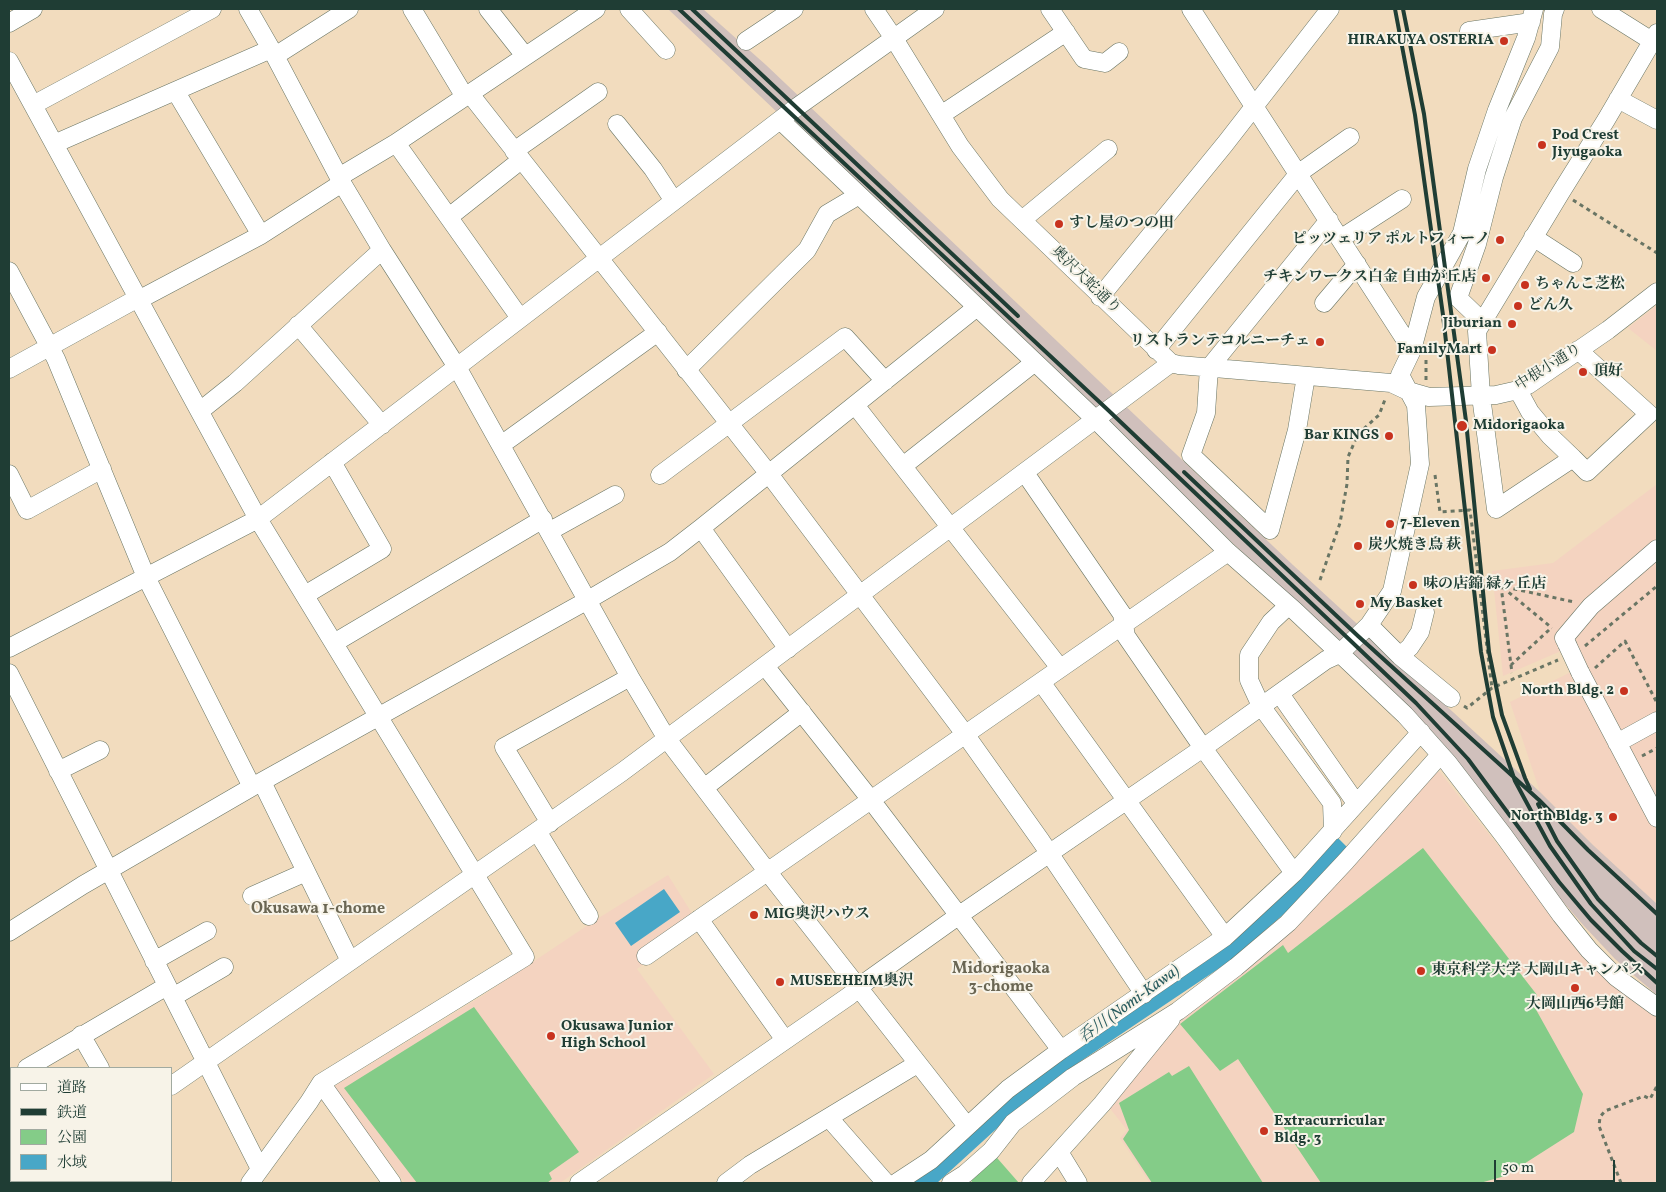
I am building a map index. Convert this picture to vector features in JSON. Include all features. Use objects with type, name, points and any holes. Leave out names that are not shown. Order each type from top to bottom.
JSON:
[{"type":"street","points":[[9,23],[33,9]]},
{"type":"street","points":[[33,104],[212,9]]},
{"type":"street","points":[[248,9],[273,52],[340,180],[382,250],[457,367],[630,677],[667,739],[767,871],[966,1126]]},
{"type":"street","points":[[54,144],[273,52],[349,9]]},
{"type":"street","points":[[412,9],[467,95],[518,156],[769,474],[965,734],[1050,854],[1144,994]]},
{"type":"street","points":[[488,9],[525,56]]},
{"type":"street","points":[[9,369],[138,298],[146,296],[261,235],[596,9]]},
{"type":"street","points":[[629,9],[666,50]]},
{"type":"street","points":[[746,41],[794,9]]},
{"type":"street","name":"奥沢大蛇通り","points":[[874,9],[960,146],[1000,199],[1171,363]]},
{"type":"street","points":[[9,648],[258,519],[780,120],[934,9]]},
{"type":"street","points":[[1050,9],[1084,59],[1105,63],[1119,52]]},
{"type":"street","points":[[1191,9],[1412,350]]},
{"type":"street","points":[[1482,321],[1458,298],[1477,244],[1494,177],[1513,118],[1550,47],[1555,9]]},
{"type":"street","points":[[1573,458],[1496,509],[1481,396],[1477,331],[1655,37],[1601,9]]},
{"type":"street","points":[[1100,296],[1255,105],[1326,10]]},
{"type":"street","points":[[1399,386],[1400,375],[1412,350],[1426,297],[1462,233],[1477,169],[1497,110],[1526,38],[1532,16],[1469,31]]},
{"type":"street","points":[[941,114],[1066,32]]},
{"type":"street","points":[[9,61],[54,144],[85,209],[138,298],[258,519],[525,957],[321,1083],[254,1176]]},
{"type":"street","points":[[176,92],[261,235]]},
{"type":"street","points":[[449,217],[518,156],[598,92]]},
{"type":"street","points":[[1618,99],[1657,120]]},
{"type":"street","points":[[780,120],[1096,420],[1228,552],[1421,732],[1504,836],[1561,915],[1589,950],[1616,977],[1657,1007]]},
{"type":"street","points":[[618,124],[654,169],[674,201]]},
{"type":"street","points":[[1156,350],[1299,173],[1350,137]]},
{"type":"street","points":[[396,143],[520,318]]},
{"type":"street","points":[[1022,220],[1108,149]]},
{"type":"street","points":[[686,370],[807,250],[827,214],[859,195]]},
{"type":"street","points":[[1340,239],[1402,199]]},
{"type":"street","points":[[1306,376],[1297,430],[1270,530],[1215,467],[1192,455],[1206,413],[1209,368],[1329,220]]},
{"type":"street","points":[[1533,237],[1573,263]]},
{"type":"street","points":[[200,412],[235,383],[382,250]]},
{"type":"street","points":[[1324,303],[1357,264]]},
{"type":"street","points":[[9,271],[50,346],[146,577],[257,785],[306,872],[350,961]]},
{"type":"street","name":"中根小通り","points":[[1399,386],[1429,397],[1496,395],[1518,390],[1578,350],[1657,292]]},
{"type":"street","points":[[9,932],[108,870],[670,552],[977,307]]},
{"type":"street","points":[[298,325],[382,425]]},
{"type":"street","points":[[502,445],[658,332]]},
{"type":"street","points":[[660,475],[845,337],[885,381]]},
{"type":"street","points":[[1518,390],[1530,412],[1550,436],[1587,472],[1650,414],[1578,350]]},
{"type":"street","points":[[903,466],[1035,362]]},
{"type":"street","points":[[172,1085],[667,739],[1171,363],[1399,386],[1416,405],[1420,464],[1392,591],[1369,625],[1339,654],[1326,660],[1203,748],[958,916],[785,1040],[578,1183]]},
{"type":"street","points":[[855,405],[1060,668]]},
{"type":"street","points":[[305,596],[382,549],[332,462]]},
{"type":"street","points":[[9,474],[27,510],[102,469]]},
{"type":"street","points":[[1025,472],[1122,614],[1126,636],[1203,748],[1294,873]]},
{"type":"street","points":[[334,643],[546,525],[615,495]]},
{"type":"street","points":[[701,528],[788,649]]},
{"type":"street","points":[[1657,549],[1591,606],[1565,641],[1580,674],[1657,818]]},
{"type":"street","points":[[646,956],[1228,552]]},
{"type":"street","points":[[1288,606],[1271,622],[1249,655],[1249,680],[1261,706],[1332,803],[1333,831]]},
{"type":"street","points":[[1400,656],[1420,632],[1425,612]]},
{"type":"street","points":[[1369,625],[1400,656],[1451,698]]},
{"type":"street","points":[[765,666],[871,800],[1061,1050]]},
{"type":"street","points":[[9,674],[205,1062],[254,1176]]},
{"type":"street","points":[[589,916],[504,747],[630,677]]},
{"type":"street","points":[[1040,682],[1225,937]]},
{"type":"street","points":[[1280,694],[1356,803]]},
{"type":"street","points":[[704,788],[802,712]]},
{"type":"street","points":[[1617,742],[1657,721]]},
{"type":"street","points":[[896,1183],[931,1160],[1008,1089],[1061,1050],[1225,937],[1294,873],[1421,732]]},
{"type":"street","points":[[58,771],[100,750]]},
{"type":"street","points":[[951,1183],[965,1174],[984,1157],[1013,1123],[1081,1072],[1178,1011],[1236,967],[1288,923],[1340,868],[1440,755]]},
{"type":"street","points":[[252,896],[306,872]]},
{"type":"street","points":[[699,919],[785,1040]]},
{"type":"street","points":[[154,961],[207,931]]},
{"type":"street","points":[[29,1067],[81,1035],[170,991],[224,967]]},
{"type":"street","points":[[1031,1183],[1102,1104],[1178,1011]]},
{"type":"street","points":[[81,1035],[99,1067]]},
{"type":"street","points":[[726,1183],[750,1165],[917,1064]]},
{"type":"street","points":[[321,1083],[392,1183]]},
{"type":"street","points":[[829,1118],[886,1183]]},
{"type":"street","points":[[1058,1152],[1078,1183]]},
{"type":"path","points":[[1561,192],[1657,253]]},
{"type":"path","points":[[1320,580],[1340,524],[1348,484],[1348,456],[1358,434],[1379,415],[1399,386]]},
{"type":"path","points":[[1435,474],[1440,512],[1470,510],[1478,587],[1492,688]]},
{"type":"path","points":[[1478,587],[1501,586],[1591,606]]},
{"type":"path","points":[[1501,586],[1565,641]]},
{"type":"path","points":[[1501,586],[1512,672]]},
{"type":"path","points":[[1511,665],[1544,635]]},
{"type":"path","points":[[1580,674],[1594,668],[1625,641],[1657,703]]},
{"type":"path","points":[[1621,1183],[1599,1126],[1600,1117],[1604,1112],[1644,1096],[1650,1099],[1657,1086]]},
{"type":"shaded area","points":[[668,9],[703,9],[766,65],[1293,565],[1540,792],[1593,845],[1657,904],[1657,995],[1615,959],[1584,926],[1551,888],[1461,765],[1409,710]]},
{"type":"shaded area","points":[[1657,305],[1657,351],[1628,328]]},
{"type":"shaded area","points":[[1657,484],[1657,904],[1593,845],[1540,792],[1510,702],[1571,672],[1561,651],[1503,676],[1492,571],[1553,563]]},
{"type":"shaded area","name":"東京科学大学 大岡山キャンパス","points":[[1433,772],[1440,772],[1576,942],[1621,988],[1657,1016],[1657,1183],[1150,1183],[1120,1138],[1127,1130],[1108,1106],[1194,1003]]},
{"type":"shaded area","name":"Okusawa Junior High School","points":[[668,875],[693,915],[638,951],[645,963],[637,969],[714,1074],[560,1183],[405,1183],[333,1087],[479,998],[597,919]]},
{"type":"green space","points":[[1423,848],[1537,995],[1534,1006],[1583,1094],[1574,1132],[1505,1176],[1480,1183],[1321,1183],[1238,1059],[1220,1071],[1180,1024],[1283,945],[1288,953]]},
{"type":"green space","points":[[474,1007],[579,1152],[549,1173],[552,1179],[547,1183],[417,1183],[344,1088]]},
{"type":"green space","points":[[1189,1066],[1263,1183],[1152,1183],[1123,1139],[1129,1130],[1119,1103],[1169,1072],[1172,1076]]},
{"type":"green space","points":[[991,1151],[1019,1183],[973,1183],[965,1174]]},
{"type":"water","points":[[1335,835],[1348,848],[1285,913],[1230,961],[1072,1067],[1016,1111],[937,1183],[906,1183],[1011,1093],[1151,995]]},
{"type":"water","points":[[664,889],[680,912],[631,946],[615,923]]},
{"type":"railway","points":[[679,9],[1108,410],[1416,703],[1468,759],[1559,882],[1591,920],[1657,983]]},
{"type":"railway","points":[[692,9],[1018,316]]},
{"type":"railway","points":[[1395,9],[1415,115],[1443,315],[1481,652],[1493,717],[1515,781],[1550,846],[1591,904],[1634,951],[1657,969]]},
{"type":"railway","points":[[1403,9],[1424,114],[1466,421],[1489,652],[1502,715],[1530,789]]},
{"type":"railway","points":[[1184,472],[1358,636],[1539,800],[1588,850],[1657,914]]},
{"type":"railway","points":[[1538,804],[1557,841],[1598,899],[1641,943],[1657,956]]},
{"type":"place","name":"HIRAKUYA OSTERIA","points":[[1504,41]]},
{"type":"place","name":"Pod Crest Jiyugaoka","points":[[1542,145]]},
{"type":"place","name":"すし屋のつの田","points":[[1059,224]]},
{"type":"place","name":"ピッツェリア ポルトフィーノ","points":[[1500,240]]},
{"type":"place","name":"チキンワークス白金 自由が丘店","points":[[1486,278]]},
{"type":"place","name":"ちゃんこ芝松","points":[[1525,285]]},
{"type":"place","name":"どん久","points":[[1518,306]]},
{"type":"place","name":"Jiburian","points":[[1512,324]]},
{"type":"place","name":"リストランテコルニーチェ","points":[[1320,342]]},
{"type":"place","name":"FamilyMart","points":[[1492,350]]},
{"type":"place","name":"頂好","points":[[1583,372]]},
{"type":"place","name":"Midorigaoka","points":[[1462,426]]},
{"type":"place","name":"Bar KINGS","points":[[1389,436]]},
{"type":"place","name":"7-Eleven","points":[[1390,524]]},
{"type":"place","name":"炭火焼き鳥 萩","points":[[1358,546]]},
{"type":"place","name":"味の店錦 緑ヶ丘店","points":[[1413,585]]},
{"type":"place","name":"My Basket","points":[[1360,604]]},
{"type":"place","name":"North Bldg. 2","points":[[1624,691]]},
{"type":"place","name":"North Bldg. 3","points":[[1613,817]]},
{"type":"place","name":"MIG奥沢ハウス","points":[[754,915]]},
{"type":"place","name":"東京科学大学 大岡山キャンパス","points":[[1421,971]]},
{"type":"place","name":"MUSEEHEIM奥沢","points":[[780,982]]},
{"type":"place","name":"大岡山西6号館","points":[[1575,988]]},
{"type":"place","name":"Okusawa Junior High School","points":[[551,1036]]},
{"type":"place","name":"Extracurricular Bldg. 3","points":[[1264,1131]]},
{"type":"district","name":"Okusawa 1-chome","points":[[318,910]]},
{"type":"district","name":"Midorigaoka 3-chome","points":[[1001,979]]},
{"type":"water label","name":"呑川 (Nomi-Kawa)","points":[[1130,1005]]}]
